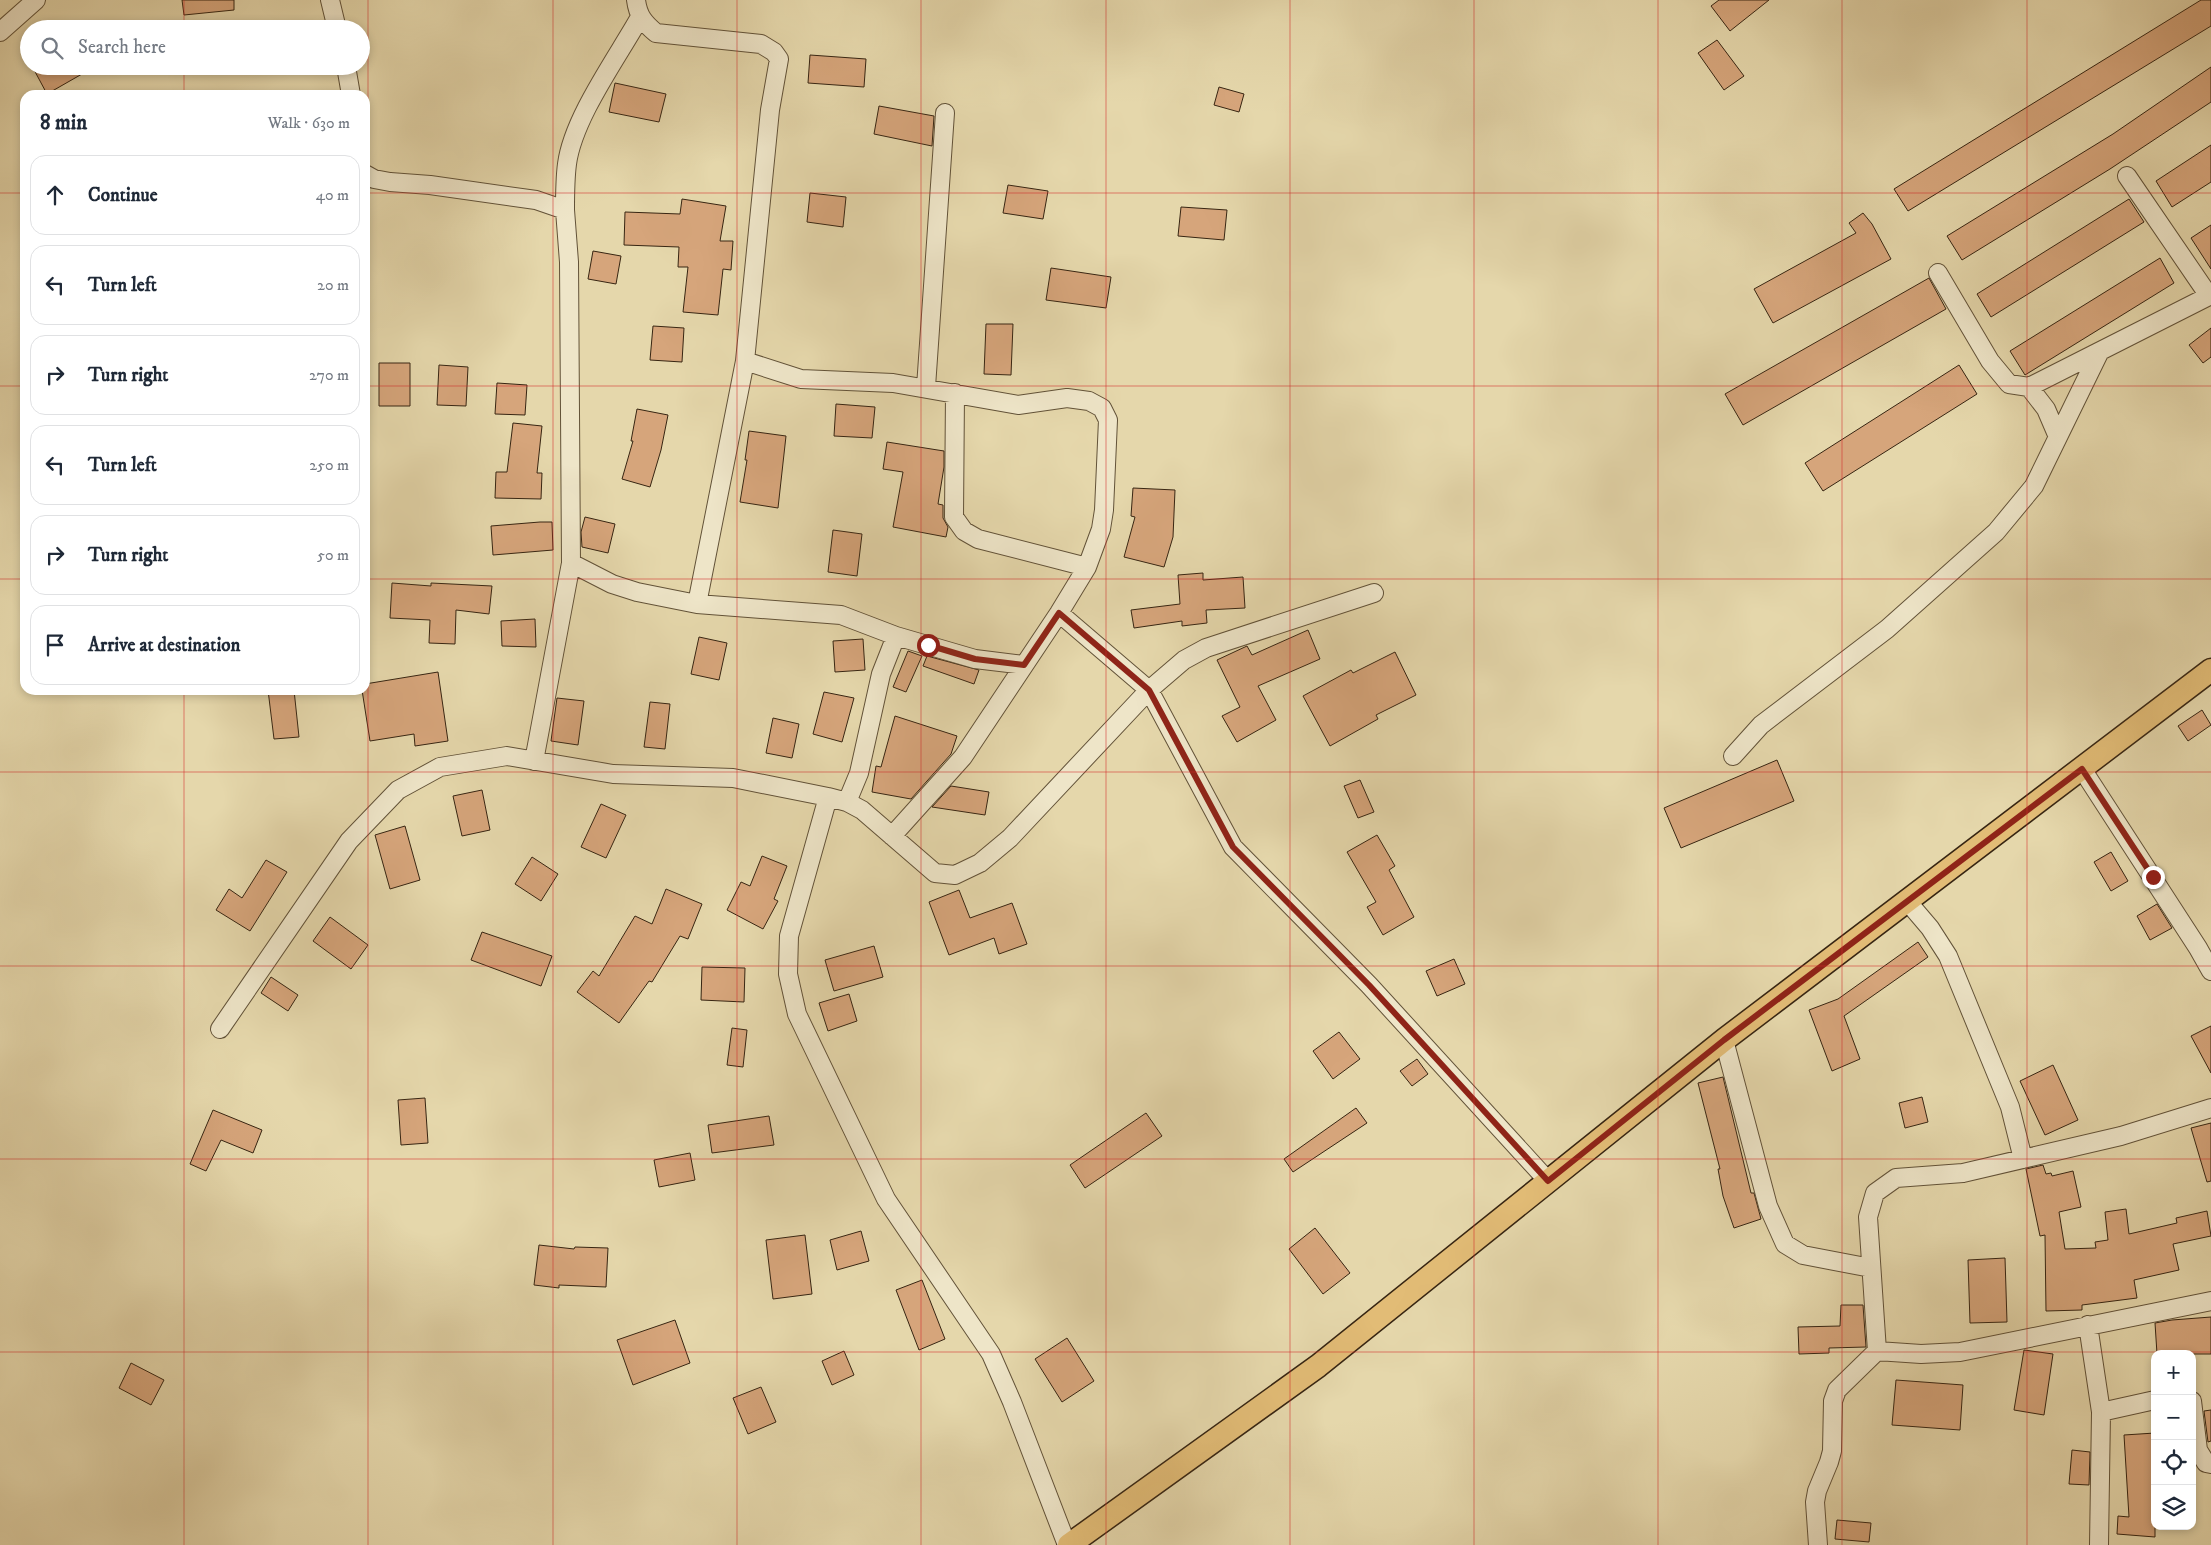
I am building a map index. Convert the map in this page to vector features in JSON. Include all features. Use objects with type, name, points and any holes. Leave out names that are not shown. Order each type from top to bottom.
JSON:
[{"type":"main road","points":[[1068,1545],[1318,1366],[1724,1040],[2211,670]]},
{"type":"street","points":[[0,32],[36,0]]},
{"type":"street","points":[[330,0],[335,20]]},
{"type":"street","points":[[636,0],[640,17],[656,33],[761,44],[774,52],[779,59],[770,110],[745,361],[697,604]]},
{"type":"street","points":[[534,761],[571,563],[570,281],[564,210],[567,162],[575,133],[590,101],[640,17]]},
{"type":"street","points":[[348,75],[350,90]]},
{"type":"street","points":[[926,387],[945,113]]},
{"type":"street","points":[[1938,274],[1990,361],[2009,384],[2029,387],[2210,296],[2127,176]]},
{"type":"street","points":[[370,177],[390,182],[430,185],[536,200],[564,210]]},
{"type":"street","points":[[1733,756],[1760,725],[1887,629],[1996,532],[2034,486],[2099,353]]},
{"type":"street","points":[[745,361],[801,379],[878,381],[926,387],[1018,405],[1067,398],[1089,401],[1102,408],[1108,420],[1104,510],[1101,529],[1087,567],[1059,613],[962,757],[892,836]]},
{"type":"street","points":[[2029,387],[2046,410],[2058,437]]},
{"type":"street","points":[[955,394],[954,517],[964,531],[978,539],[1087,567]]},
{"type":"street","points":[[571,563],[612,584],[637,592],[697,604],[841,615],[896,636],[975,659],[1024,665]]},
{"type":"street","points":[[220,1028],[350,841],[398,790],[440,767],[507,756],[613,774],[733,778],[846,802],[862,810],[935,873],[955,875],[980,863],[1010,838],[1149,690],[1184,660],[1206,648],[1374,592]]},
{"type":"street","points":[[1059,613],[1149,690],[1233,847],[1369,985],[1548,1181]]},
{"type":"street","points":[[846,802],[859,773],[881,674],[896,636]]},
{"type":"street","points":[[2082,769],[2193,940],[2211,971]]},
{"type":"street","points":[[828,798],[789,936],[788,974],[797,1014],[886,1199],[991,1354],[1012,1402],[1068,1545]]},
{"type":"street","points":[[1907,901],[1930,928],[1948,956],[2010,1107],[2023,1159]]},
{"type":"street","points":[[1724,1040],[1768,1206],[1785,1244],[1802,1255],[1871,1268]]},
{"type":"street","points":[[1877,1351],[1868,1217],[1875,1193],[1896,1178],[1962,1173],[2121,1136],[2211,1108]]},
{"type":"street","points":[[1818,1545],[1815,1502],[1817,1491],[1832,1450],[1833,1401],[1837,1390],[1877,1351],[1920,1354],[1960,1352],[2211,1301]]},
{"type":"street","points":[[2088,1325],[2101,1412],[2099,1545]]},
{"type":"street","points":[[2101,1412],[2151,1401]]},
{"type":"street","points":[[2196,1434],[2198,1450],[2206,1463],[2211,1464]]},
{"type":"building","points":[[182,0],[234,0],[234,10],[184,15]]},
{"type":"building","points":[[1719,0],[1769,0],[1730,31],[1711,6]]},
{"type":"building","points":[[2201,0],[2211,0],[2211,26],[1908,211],[1894,189]]},
{"type":"building","points":[[1717,40],[1744,76],[1724,90],[1698,53]]},
{"type":"building","points":[[810,55],[866,59],[864,87],[808,83]]},
{"type":"building","points":[[2211,67],[2211,102],[2110,169],[1962,260],[1947,236],[2113,134]]},
{"type":"building","points":[[37,75],[80,75],[54,90],[45,90]]},
{"type":"building","points":[[615,83],[666,94],[659,122],[609,112]]},
{"type":"building","points":[[1219,87],[1244,94],[1239,112],[1214,105]]},
{"type":"building","points":[[879,106],[934,116],[932,146],[874,134]]},
{"type":"building","points":[[2211,145],[2211,182],[2172,207],[2156,181]]},
{"type":"building","points":[[1008,185],[1048,191],[1043,219],[1003,213]]},
{"type":"building","points":[[810,193],[846,197],[843,227],[807,222]]},
{"type":"building","points":[[682,199],[726,206],[720,241],[733,241],[731,270],[723,269],[718,315],[683,312],[688,267],[678,267],[679,247],[624,245],[625,212],[680,214]]},
{"type":"building","points":[[2129,199],[2144,222],[1991,317],[1977,294]]},
{"type":"building","points":[[1181,207],[1227,210],[1224,240],[1178,236]]},
{"type":"building","points":[[1863,213],[1872,224],[1891,259],[1773,323],[1754,289],[1856,233],[1849,223]]},
{"type":"building","points":[[2211,225],[2211,269],[2191,238]]},
{"type":"building","points":[[593,251],[621,256],[616,284],[588,279]]},
{"type":"building","points":[[2160,258],[2174,283],[2025,375],[2010,351]]},
{"type":"building","points":[[1051,268],[1111,277],[1106,308],[1046,300]]},
{"type":"building","points":[[1929,278],[1946,309],[1743,425],[1725,394]]},
{"type":"building","points":[[986,324],[1013,324],[1011,375],[984,374]]},
{"type":"building","points":[[653,326],[684,328],[682,362],[650,360]]},
{"type":"building","points":[[2211,328],[2211,357],[2203,363],[2189,345]]},
{"type":"building","points":[[379,363],[410,363],[410,406],[379,406]]},
{"type":"building","points":[[439,365],[468,367],[466,406],[437,405]]},
{"type":"building","points":[[1959,365],[1977,394],[1823,491],[1805,463]]},
{"type":"building","points":[[497,383],[527,385],[525,415],[495,414]]},
{"type":"building","points":[[836,404],[875,407],[872,438],[834,436]]},
{"type":"building","points":[[637,409],[668,415],[661,450],[650,487],[622,479],[633,441],[631,441]]},
{"type":"building","points":[[513,423],[542,426],[537,473],[542,473],[541,499],[495,498],[496,472],[507,472]]},
{"type":"building","points":[[749,431],[786,436],[778,508],[740,502],[747,460],[745,460]]},
{"type":"building","points":[[887,442],[944,451],[944,467],[938,504],[943,505],[943,518],[948,527],[946,537],[893,527],[903,472],[883,469]]},
{"type":"building","points":[[1133,488],[1175,490],[1173,537],[1164,567],[1124,557],[1135,517],[1131,516]]},
{"type":"building","points":[[585,517],[615,524],[608,553],[582,547],[581,532]]},
{"type":"building","points":[[552,522],[553,550],[493,555],[491,526]]},
{"type":"building","points":[[833,530],[862,534],[857,576],[828,572]]},
{"type":"building","points":[[1203,573],[1203,580],[1243,577],[1245,608],[1206,610],[1207,623],[1182,626],[1182,621],[1134,628],[1131,610],[1180,604],[1178,575]]},
{"type":"building","points":[[392,583],[431,586],[431,583],[492,586],[489,614],[456,610],[455,644],[429,643],[430,620],[390,618]]},
{"type":"building","points":[[535,619],[536,647],[502,646],[501,621]]},
{"type":"building","points":[[1308,630],[1320,659],[1258,686],[1276,720],[1237,742],[1222,716],[1240,707],[1217,660],[1247,646],[1252,655]]},
{"type":"building","points":[[699,637],[727,643],[719,680],[691,674]]},
{"type":"building","points":[[863,639],[865,670],[835,672],[833,641]]},
{"type":"building","points":[[908,651],[922,656],[906,692],[893,687]]},
{"type":"building","points":[[1395,652],[1416,695],[1376,715],[1378,719],[1330,746],[1303,696],[1351,670],[1353,673]]},
{"type":"building","points":[[927,656],[979,670],[974,684],[923,666]]},
{"type":"building","points":[[438,672],[448,741],[415,746],[414,734],[370,741],[363,695],[370,695],[370,683]]},
{"type":"building","points":[[824,692],[854,698],[842,742],[813,734]]},
{"type":"building","points":[[269,695],[295,695],[299,737],[274,739]]},
{"type":"building","points":[[557,698],[584,701],[578,745],[551,741]]},
{"type":"building","points":[[650,702],[670,704],[665,749],[644,747]]},
{"type":"building","points":[[2202,710],[2211,725],[2188,741],[2178,726]]},
{"type":"building","points":[[895,716],[957,736],[951,754],[911,799],[872,792],[876,766],[881,767]]},
{"type":"building","points":[[773,718],[799,724],[792,758],[766,753]]},
{"type":"building","points":[[1777,760],[1794,801],[1681,848],[1664,808]]},
{"type":"building","points":[[1360,780],[1374,812],[1358,818],[1344,786]]},
{"type":"building","points":[[951,786],[989,792],[985,815],[932,807]]},
{"type":"building","points":[[482,790],[490,830],[462,836],[453,796]]},
{"type":"building","points":[[601,804],[626,815],[606,858],[581,847]]},
{"type":"building","points":[[405,826],[420,880],[390,889],[375,835]]},
{"type":"building","points":[[1377,835],[1395,866],[1389,870],[1414,917],[1383,935],[1367,907],[1376,902],[1347,852]]},
{"type":"building","points":[[2111,852],[2128,881],[2111,891],[2094,862]]},
{"type":"building","points":[[762,856],[787,866],[774,899],[778,901],[763,929],[727,910],[741,882],[750,886]]},
{"type":"building","points":[[532,857],[558,874],[541,901],[515,884]]},
{"type":"building","points":[[266,860],[287,872],[250,931],[216,910],[229,889],[242,898]]},
{"type":"building","points":[[666,889],[702,904],[688,939],[680,936],[652,982],[649,981],[619,1023],[577,992],[593,971],[599,976],[635,916],[652,924]]},
{"type":"building","points":[[959,890],[970,918],[1012,903],[1027,944],[999,954],[994,938],[949,955],[929,902]]},
{"type":"building","points":[[2157,904],[2172,928],[2150,940],[2137,916]]},
{"type":"building","points":[[330,917],[368,945],[351,969],[313,941]]},
{"type":"building","points":[[482,932],[552,956],[541,986],[471,960]]},
{"type":"building","points":[[1918,942],[1928,957],[1844,1016],[1860,1059],[1832,1071],[1809,1010],[1838,999]]},
{"type":"building","points":[[874,946],[883,977],[834,991],[825,960]]},
{"type":"building","points":[[1454,959],[1465,984],[1437,996],[1426,971]]},
{"type":"building","points":[[702,967],[745,968],[744,1002],[701,1000]]},
{"type":"building","points":[[271,977],[298,995],[288,1011],[261,993]]},
{"type":"building","points":[[849,994],[857,1021],[828,1031],[819,1003]]},
{"type":"building","points":[[2211,1026],[2211,1073],[2191,1036]]},
{"type":"building","points":[[732,1028],[747,1030],[743,1067],[727,1065]]},
{"type":"building","points":[[1339,1032],[1360,1059],[1333,1079],[1313,1051]]},
{"type":"building","points":[[1417,1059],[1428,1074],[1412,1086],[1400,1071]]},
{"type":"building","points":[[2053,1065],[2078,1120],[2045,1135],[2020,1081]]},
{"type":"building","points":[[1723,1077],[1751,1193],[1754,1193],[1761,1219],[1734,1228],[1723,1196],[1718,1169],[1720,1169],[1698,1083]]},
{"type":"building","points":[[1922,1097],[1928,1122],[1905,1128],[1899,1103]]},
{"type":"building","points":[[425,1098],[428,1143],[401,1145],[398,1100]]},
{"type":"building","points":[[1356,1108],[1367,1123],[1293,1172],[1284,1159]]},
{"type":"building","points":[[213,1110],[262,1130],[253,1153],[221,1140],[206,1171],[190,1164]]},
{"type":"building","points":[[1146,1113],[1162,1136],[1085,1188],[1070,1165]]},
{"type":"building","points":[[769,1116],[774,1145],[712,1153],[708,1125]]},
{"type":"building","points":[[2211,1123],[2211,1181],[2207,1182],[2191,1128]]},
{"type":"building","points":[[690,1153],[695,1180],[659,1187],[654,1160]]},
{"type":"building","points":[[2043,1165],[2046,1174],[2051,1173],[2052,1176],[2073,1171],[2081,1207],[2059,1212],[2065,1249],[2096,1248],[2095,1242],[2108,1240],[2105,1212],[2126,1209],[2129,1234],[2177,1223],[2176,1218],[2207,1211],[2211,1236],[2173,1244],[2179,1270],[2134,1280],[2137,1298],[2082,1305],[2082,1310],[2046,1311],[2045,1235],[2040,1236],[2026,1169]]},
{"type":"building","points":[[1315,1228],[1350,1273],[1323,1294],[1289,1249]]},
{"type":"building","points":[[861,1231],[869,1261],[837,1270],[830,1240]]},
{"type":"building","points":[[805,1235],[812,1294],[773,1299],[766,1240]]},
{"type":"building","points":[[539,1245],[574,1249],[575,1247],[608,1248],[606,1287],[559,1285],[559,1288],[534,1285]]},
{"type":"building","points":[[2005,1258],[2007,1322],[1970,1323],[1968,1260]]},
{"type":"building","points":[[922,1280],[945,1339],[919,1350],[896,1290]]},
{"type":"building","points":[[1841,1305],[1863,1305],[1866,1347],[1829,1348],[1829,1353],[1799,1354],[1798,1327],[1840,1326]]},
{"type":"building","points":[[2211,1317],[2211,1354],[2196,1354],[2196,1350],[2157,1350],[2155,1323]]},
{"type":"building","points":[[675,1320],[690,1363],[633,1385],[617,1340]]},
{"type":"building","points":[[1067,1338],[1094,1381],[1062,1402],[1035,1359]]},
{"type":"building","points":[[2024,1350],[2053,1354],[2044,1415],[2014,1410]]},
{"type":"building","points":[[844,1351],[854,1375],[832,1385],[822,1361]]},
{"type":"building","points":[[131,1363],[164,1380],[151,1405],[119,1388]]},
{"type":"building","points":[[1896,1380],[1963,1385],[1960,1430],[1892,1425]]},
{"type":"building","points":[[761,1387],[776,1422],[748,1434],[733,1398]]},
{"type":"building","points":[[2211,1410],[2211,1441],[2208,1442],[2204,1411]]},
{"type":"building","points":[[2151,1433],[2151,1530],[2155,1530],[2155,1537],[2117,1534],[2118,1516],[2129,1517],[2124,1435]]},
{"type":"building","points":[[2072,1450],[2090,1452],[2089,1485],[2069,1484]]},
{"type":"building","points":[[1837,1520],[1871,1523],[1869,1542],[1835,1539]]},
{"type":"route","points":[[928,645],[975,659],[1024,665],[1059,613],[1149,690],[1233,847],[1369,985],[1548,1181],[1724,1040],[2082,769],[2153,877]]}]
